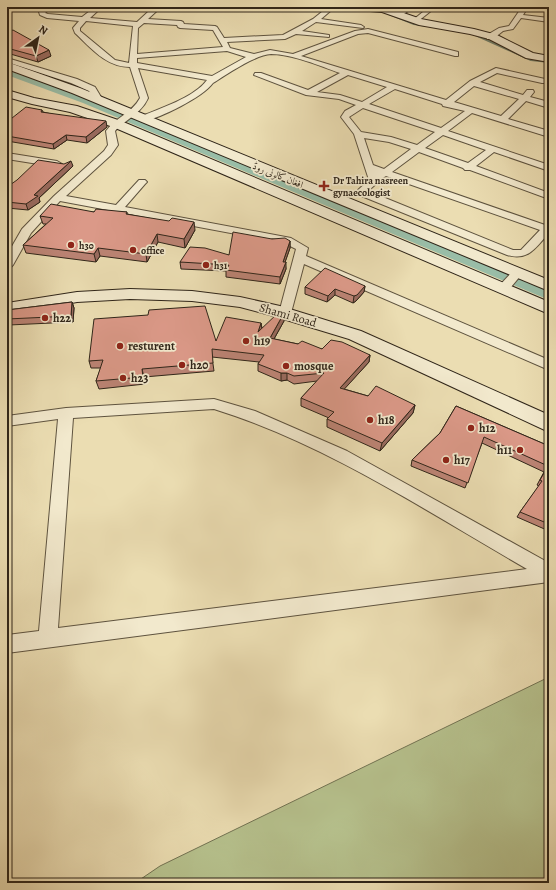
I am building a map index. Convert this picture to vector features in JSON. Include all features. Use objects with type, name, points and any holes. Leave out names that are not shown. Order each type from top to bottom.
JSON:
[{"type":"main road","points":[[358,7],[383,10],[415,21],[470,31],[490,37],[530,56],[549,59]]},
{"type":"main road","name":"افغان کالونی روڈ","points":[[7,65],[54,80],[97,97],[129,119],[549,286]]},
{"type":"main road","points":[[7,93],[18,98],[129,119],[503,289],[549,308]]},
{"type":"main road","name":"Shami Road","points":[[7,309],[77,297],[130,294],[192,296],[240,302],[284,313],[355,335],[549,424]]},
{"type":"street","points":[[48,7],[42,12],[42,14],[47,16],[84,19],[181,23],[180,26],[215,28],[227,49]]},
{"type":"street","points":[[99,7],[84,19],[76,28],[77,32],[112,62],[122,65],[214,79]]},
{"type":"street","points":[[121,7],[156,8]]},
{"type":"street","points":[[222,40],[285,37],[297,32],[332,7]]},
{"type":"street","points":[[398,15],[412,7]]},
{"type":"street","points":[[415,21],[433,7]]},
{"type":"street","points":[[490,37],[501,28],[511,28],[525,7]]},
{"type":"street","points":[[7,266],[26,231],[58,198],[108,154],[113,145],[110,134],[129,119],[141,106],[144,98],[134,66],[135,27],[156,8]]},
{"type":"street","points":[[519,16],[549,20]]},
{"type":"street","points":[[315,20],[360,27]]},
{"type":"street","points":[[294,56],[357,32],[368,31],[454,54]]},
{"type":"street","points":[[297,32],[327,36]]},
{"type":"street","points":[[134,56],[227,49],[255,57]]},
{"type":"street","points":[[129,119],[190,98],[209,85],[210,81],[255,57],[270,52],[294,56],[395,86],[446,104],[549,134]]},
{"type":"street","points":[[7,60],[74,81],[92,89],[97,97]]},
{"type":"street","points":[[446,104],[473,83],[496,70],[546,81]]},
{"type":"street","points":[[309,93],[347,72]]},
{"type":"street","points":[[258,75],[309,93],[332,95],[549,168]]},
{"type":"street","points":[[502,120],[524,98],[546,81]]},
{"type":"street","points":[[473,83],[549,105]]},
{"type":"street","points":[[374,181],[358,134],[345,117],[348,113],[395,86]]},
{"type":"street","points":[[369,167],[386,172],[548,228],[522,254],[512,253],[363,193],[363,190],[374,181],[386,172],[416,148],[441,132],[470,110]]},
{"type":"street","points":[[358,134],[391,140],[416,148],[549,196]]},
{"type":"street","points":[[468,168],[492,149]]},
{"type":"street","points":[[7,156],[66,165]]},
{"type":"street","points":[[118,209],[142,182]]},
{"type":"street","points":[[58,198],[287,240],[302,248],[284,313]]},
{"type":"street","points":[[300,258],[549,364]]},
{"type":"street","points":[[503,289],[517,273]]},
{"type":"street","points":[[7,421],[66,413],[214,404],[250,415],[342,455],[549,573]]},
{"type":"street","points":[[48,639],[66,413]]},
{"type":"street","points":[[7,644],[549,573]]},
{"type":"green space","points":[[549,677],[549,883],[135,883],[160,866]]},
{"type":"building","points":[[13,30],[49,50],[36,56],[7,48],[7,32]]},
{"type":"building","points":[[26,107],[42,110],[41,112],[106,121],[86,137],[66,135],[53,144],[7,136],[7,122]]},
{"type":"building","points":[[38,160],[64,164],[71,161],[34,195],[38,196],[26,204],[7,202],[7,187],[17,180]]},
{"type":"building","points":[[51,204],[94,212],[96,209],[127,212],[126,214],[169,221],[172,218],[194,222],[184,239],[157,234],[146,254],[98,248],[94,254],[23,245],[53,218],[40,216]]},
{"type":"building","points":[[233,232],[272,239],[285,238],[290,241],[283,262],[286,262],[280,277],[226,270],[229,265],[180,262],[190,247],[205,248],[229,255]]},
{"type":"building","points":[[325,268],[365,286],[357,295],[354,296],[335,289],[328,296],[305,287]]},
{"type":"building","points":[[72,302],[71,316],[7,319],[7,310]]},
{"type":"building","points":[[205,306],[216,341],[226,317],[261,323],[258,332],[279,312],[284,313],[270,338],[298,344],[302,341],[322,349],[331,340],[342,342],[370,355],[340,388],[368,396],[376,386],[415,405],[382,443],[327,419],[334,412],[301,398],[324,373],[294,376],[287,373],[281,373],[258,364],[264,355],[212,349],[213,363],[142,369],[143,377],[96,381],[103,360],[89,361],[94,319],[148,315],[149,310]]},
{"type":"building","points":[[456,406],[549,446],[549,524],[520,512],[542,481],[540,480],[548,466],[484,437],[468,483],[412,460],[440,433]]},
{"type":"waterway","points":[[326,7],[362,10]]},
{"type":"waterway","points":[[389,14],[414,24],[428,26]]},
{"type":"waterway","points":[[471,33],[531,60],[549,62]]},
{"type":"waterway","points":[[7,72],[86,101],[549,296]]},
{"type":"place","name":"Dr Tahira nasreen gynaecologist","points":[[324,186]]},
{"type":"place","name":"h30","points":[[71,245]]},
{"type":"place","name":"office","points":[[133,250]]},
{"type":"place","name":"h31","points":[[206,265]]},
{"type":"place","name":"h22","points":[[45,318]]},
{"type":"place","name":"h19","points":[[246,341]]},
{"type":"place","name":"resturent","points":[[120,346]]},
{"type":"place","name":"h20","points":[[182,365]]},
{"type":"place","name":"mosque","points":[[286,366]]},
{"type":"place","name":"h23","points":[[123,378]]},
{"type":"place","name":"h18","points":[[370,420]]},
{"type":"place","name":"h12","points":[[471,428]]},
{"type":"place","name":"h11","points":[[520,450]]},
{"type":"place","name":"h17","points":[[446,460]]}]
